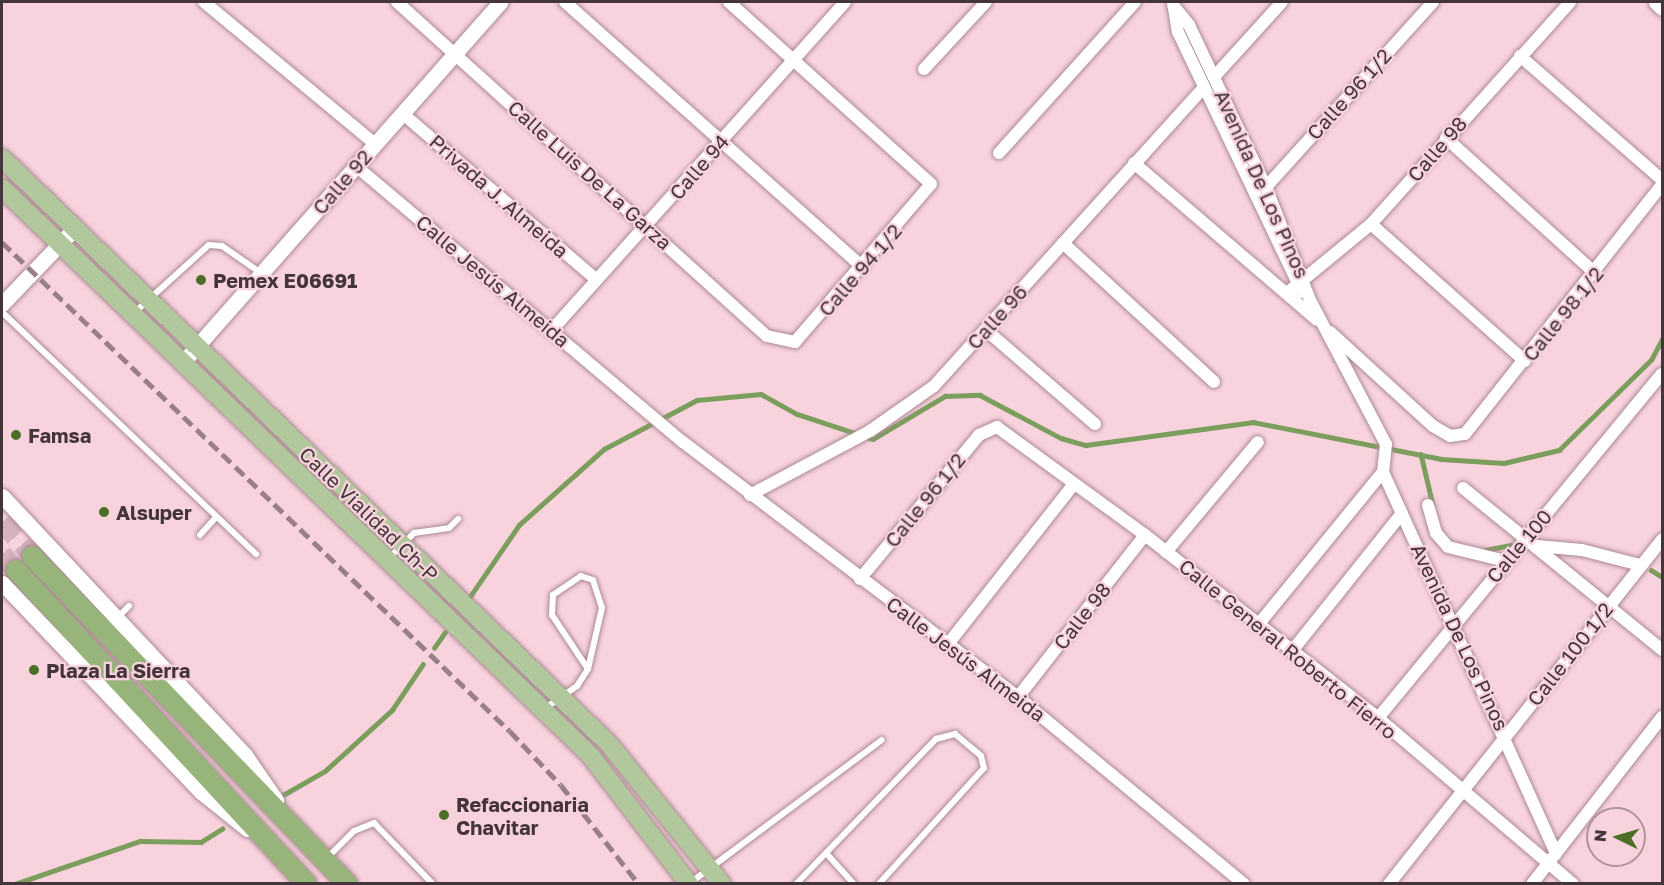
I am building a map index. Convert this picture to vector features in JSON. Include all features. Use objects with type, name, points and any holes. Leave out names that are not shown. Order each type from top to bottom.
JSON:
[{"type":"highway","points":[[32,555],[305,842],[348,884]]},
{"type":"highway","points":[[9,576],[307,884]]},
{"type":"main road","name":"Calle Vialidad Ch-P","points":[[2,158],[146,300],[561,698],[654,794],[722,884]]},
{"type":"main road","name":"Calle Vialidad Ch-P","points":[[2,189],[590,754],[689,884]]},
{"type":"street","points":[[204,2],[375,144]]},
{"type":"street","name":"Calle Luis De La Garza","points":[[397,2],[647,225],[767,336],[785,343]]},
{"type":"street","name":"Calle 92","points":[[183,362],[500,2]]},
{"type":"street","points":[[565,2],[862,267]]},
{"type":"street","points":[[729,2],[793,60]]},
{"type":"street","name":"Calle 94","points":[[551,331],[845,2]]},
{"type":"street","points":[[924,69],[987,2]]},
{"type":"street","points":[[999,153],[1135,2]]},
{"type":"street","points":[[1214,77],[1282,2]]},
{"type":"street","name":"Calle 96 1/2","points":[[1266,187],[1433,2]]},
{"type":"street","name":"Calle 98","points":[[1296,287],[1371,224],[1570,2]]},
{"type":"street","points":[[1656,2],[1662,8]]},
{"type":"street","name":"Avenida De Los Pinos","points":[[1172,3],[1214,77],[1266,187],[1296,287]]},
{"type":"street","name":"Avenida De Los Pinos","points":[[1172,3],[1178,32],[1296,287],[1310,300],[1386,444],[1383,472],[1506,736],[1552,858]]},
{"type":"street","points":[[1520,56],[1662,183]]},
{"type":"street","name":"Calle 94 1/2","points":[[785,343],[802,337],[931,189],[927,176],[793,60]]},
{"type":"street","name":"Calle 96","points":[[750,495],[904,409],[934,386],[1203,88]]},
{"type":"street","name":"Privada J. Almeida","points":[[402,113],[596,279]]},
{"type":"street","points":[[1446,138],[1596,274]]},
{"type":"street","points":[[1134,163],[1296,287],[1323,325]]},
{"type":"street","name":"Calle Jesús Almeida","points":[[356,166],[683,442],[860,579],[1018,697],[1244,884]]},
{"type":"street","name":"Calle 98 1/2","points":[[1323,325],[1433,426],[1458,436],[1473,427],[1596,274],[1662,183]]},
{"type":"street","points":[[1371,224],[1525,361]]},
{"type":"street","points":[[2,304],[75,229]]},
{"type":"street","points":[[1063,243],[1214,382]]},
{"type":"street","points":[[986,330],[1095,424]]},
{"type":"street","name":"Calle 100","points":[[1378,718],[1525,537],[1662,374]]},
{"type":"street","name":"Calle 96 1/2","points":[[860,579],[979,435],[994,427]]},
{"type":"street","name":"Calle General Roberto Fierro","points":[[994,427],[1145,535],[1378,718],[1460,792],[1552,858],[1573,884]]},
{"type":"street","points":[[1166,552],[1258,442]]},
{"type":"street","points":[[1258,625],[1383,472]]},
{"type":"street","points":[[948,644],[1074,484]]},
{"type":"street","points":[[1463,488],[1662,650]]},
{"type":"street","points":[[2,496],[244,755],[305,842]]},
{"type":"street","points":[[1428,505],[1436,533],[1448,547],[1506,561]]},
{"type":"street","points":[[1292,651],[1402,513]]},
{"type":"street","name":"Calle 98","points":[[1018,697],[1145,535]]},
{"type":"street","name":"Calle 100 1/2","points":[[1389,884],[1662,539]]},
{"type":"street","points":[[1537,546],[1582,549],[1640,565]]},
{"type":"street","points":[[1532,884],[1662,717]]},
{"type":"lane","points":[[133,315],[146,300],[209,245],[222,246],[262,273]]},
{"type":"lane","points":[[2,312],[256,554]]},
{"type":"lane","points":[[200,535],[216,517]]},
{"type":"lane","points":[[387,559],[418,531],[449,528],[458,519]]},
{"type":"lane","points":[[543,709],[561,698],[588,669],[602,608],[593,580],[580,576],[553,595],[552,615],[588,669]]},
{"type":"lane","points":[[117,618],[129,606]]},
{"type":"lane","points":[[796,884],[936,739],[955,734],[981,756],[984,768],[879,884]]},
{"type":"lane","points":[[689,884],[882,740]]},
{"type":"lane","points":[[325,861],[354,831],[374,823],[433,884]]},
{"type":"lane","points":[[826,853],[855,884]]},
{"type":"waterway","points":[[866,437],[873,439],[945,396],[980,395],[1061,438],[1086,445],[1253,422],[1441,459],[1504,463],[1559,450],[1651,360],[1662,339]]},
{"type":"waterway","points":[[469,598],[519,525],[604,449],[697,400],[761,394],[797,414],[858,434]]},
{"type":"waterway","points":[[1421,454],[1433,505]]},
{"type":"waterway","points":[[1485,550],[1511,545]]},
{"type":"waterway","points":[[1651,570],[1662,577]]},
{"type":"waterway","points":[[434,648],[445,632]]},
{"type":"waterway","points":[[283,795],[325,771],[392,710],[423,664]]},
{"type":"waterway","points":[[15,884],[140,841],[201,842],[222,829]]},
{"type":"tunnel","points":[[2,522],[32,556]]},
{"type":"tunnel","points":[[2,554],[16,570]]},
{"type":"railway","points":[[2,242],[510,731],[561,785],[639,884]]},
{"type":"place","name":"Pemex E06691","points":[[201,280]]},
{"type":"place","name":"Famsa","points":[[16,435]]},
{"type":"place","name":"Alsuper","points":[[104,512]]},
{"type":"place","name":"Plaza La Sierra","points":[[34,670]]},
{"type":"place","name":"Refaccionaria Chavitar","points":[[444,815]]}]
